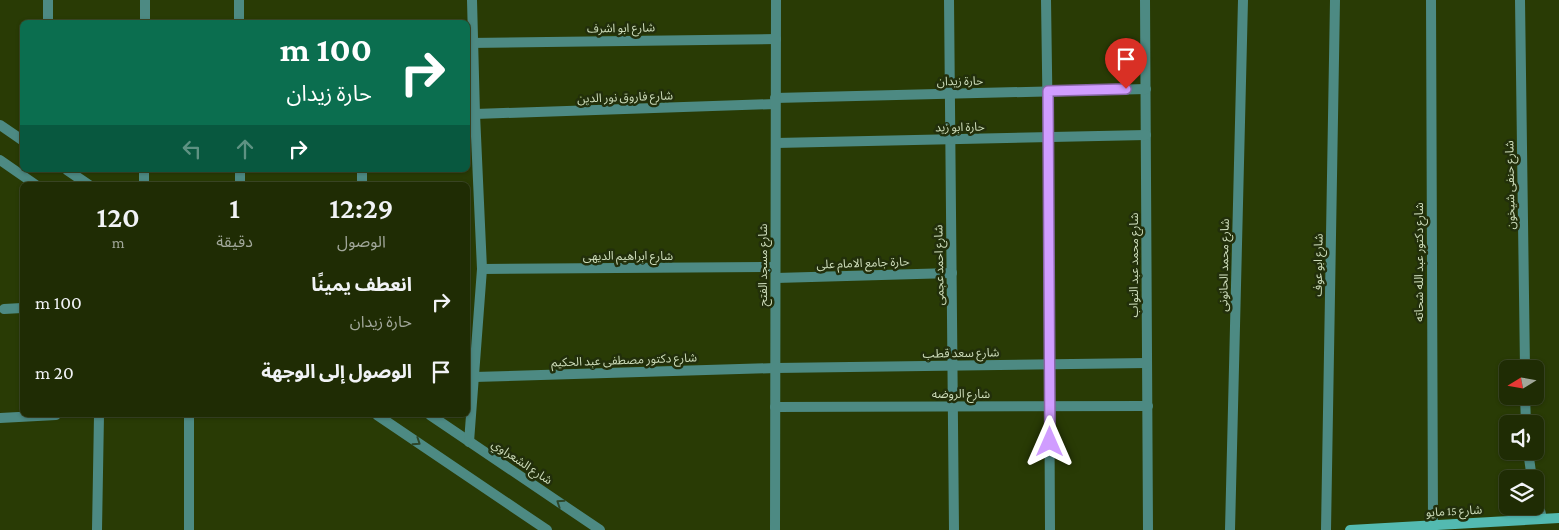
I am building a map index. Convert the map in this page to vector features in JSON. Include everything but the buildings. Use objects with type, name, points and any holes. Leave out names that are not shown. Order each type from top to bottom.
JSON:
[{"type":"main road","name":"شارع 15 مايو","points":[[1350,530],[1559,518]]},
{"type":"street","points":[[48,0],[48,20]]},
{"type":"street","points":[[145,0],[145,20]]},
{"type":"street","points":[[239,0],[239,20]]},
{"type":"street","points":[[469,442],[482,269],[472,117],[470,43],[472,0]]},
{"type":"street","name":"شارع مسجد الفتح","points":[[775,530],[776,0]]},
{"type":"street","name":"شارع احمد عجمى","points":[[949,0],[954,530]]},
{"type":"street","points":[[1046,0],[1050,530]]},
{"type":"street","name":"شارع محمد عبد التواب","points":[[1145,0],[1148,530]]},
{"type":"street","name":"شارع محمد الحانونى","points":[[1230,530],[1243,0]]},
{"type":"street","name":"شارع ابو عوف","points":[[1326,530],[1335,0]]},
{"type":"street","name":"شارع دكتور عبد الله شحاته","points":[[1431,0],[1433,525]]},
{"type":"street","name":"شارع حنفى شيخون","points":[[1520,0],[1525,360]]},
{"type":"street","name":"شارع ابو اشرف","points":[[470,43],[776,39]]},
{"type":"street","name":"حارة زيدان","points":[[775,101],[1146,89]]},
{"type":"street","name":"شارع فاروق نور الدين","points":[[472,117],[775,101]]},
{"type":"street","points":[[0,125],[20,139]]},
{"type":"street","name":"حارة ابو زيد","points":[[776,143],[1146,135]]},
{"type":"street","points":[[0,160],[32,182]]},
{"type":"street","points":[[70,172],[85,182]]},
{"type":"street","name":"شارع ابراهيم الديهى","points":[[482,269],[775,267]]},
{"type":"street","name":"حارة جامع الامام على","points":[[776,278],[952,273]]},
{"type":"street","points":[[4,309],[20,308]]},
{"type":"street","name":"شارع سعد قطب","points":[[776,368],[1147,364]]},
{"type":"street","name":"شارع دكتور مصطفى عبد الحكيم","points":[[474,377],[776,368]]},
{"type":"street","name":"شارع الروضه","points":[[775,407],[1148,406]]},
{"type":"street","points":[[0,418],[20,417]]},
{"type":"street","points":[[97,530],[99,417]]},
{"type":"street","points":[[189,417],[189,530]]},
{"type":"street","points":[[379,417],[547,530]]},
{"type":"street","name":"شارع الشعراوي","points":[[433,417],[600,530]]},
{"type":"route","points":[[1050,442],[1048,91],[1126,89]]}]
